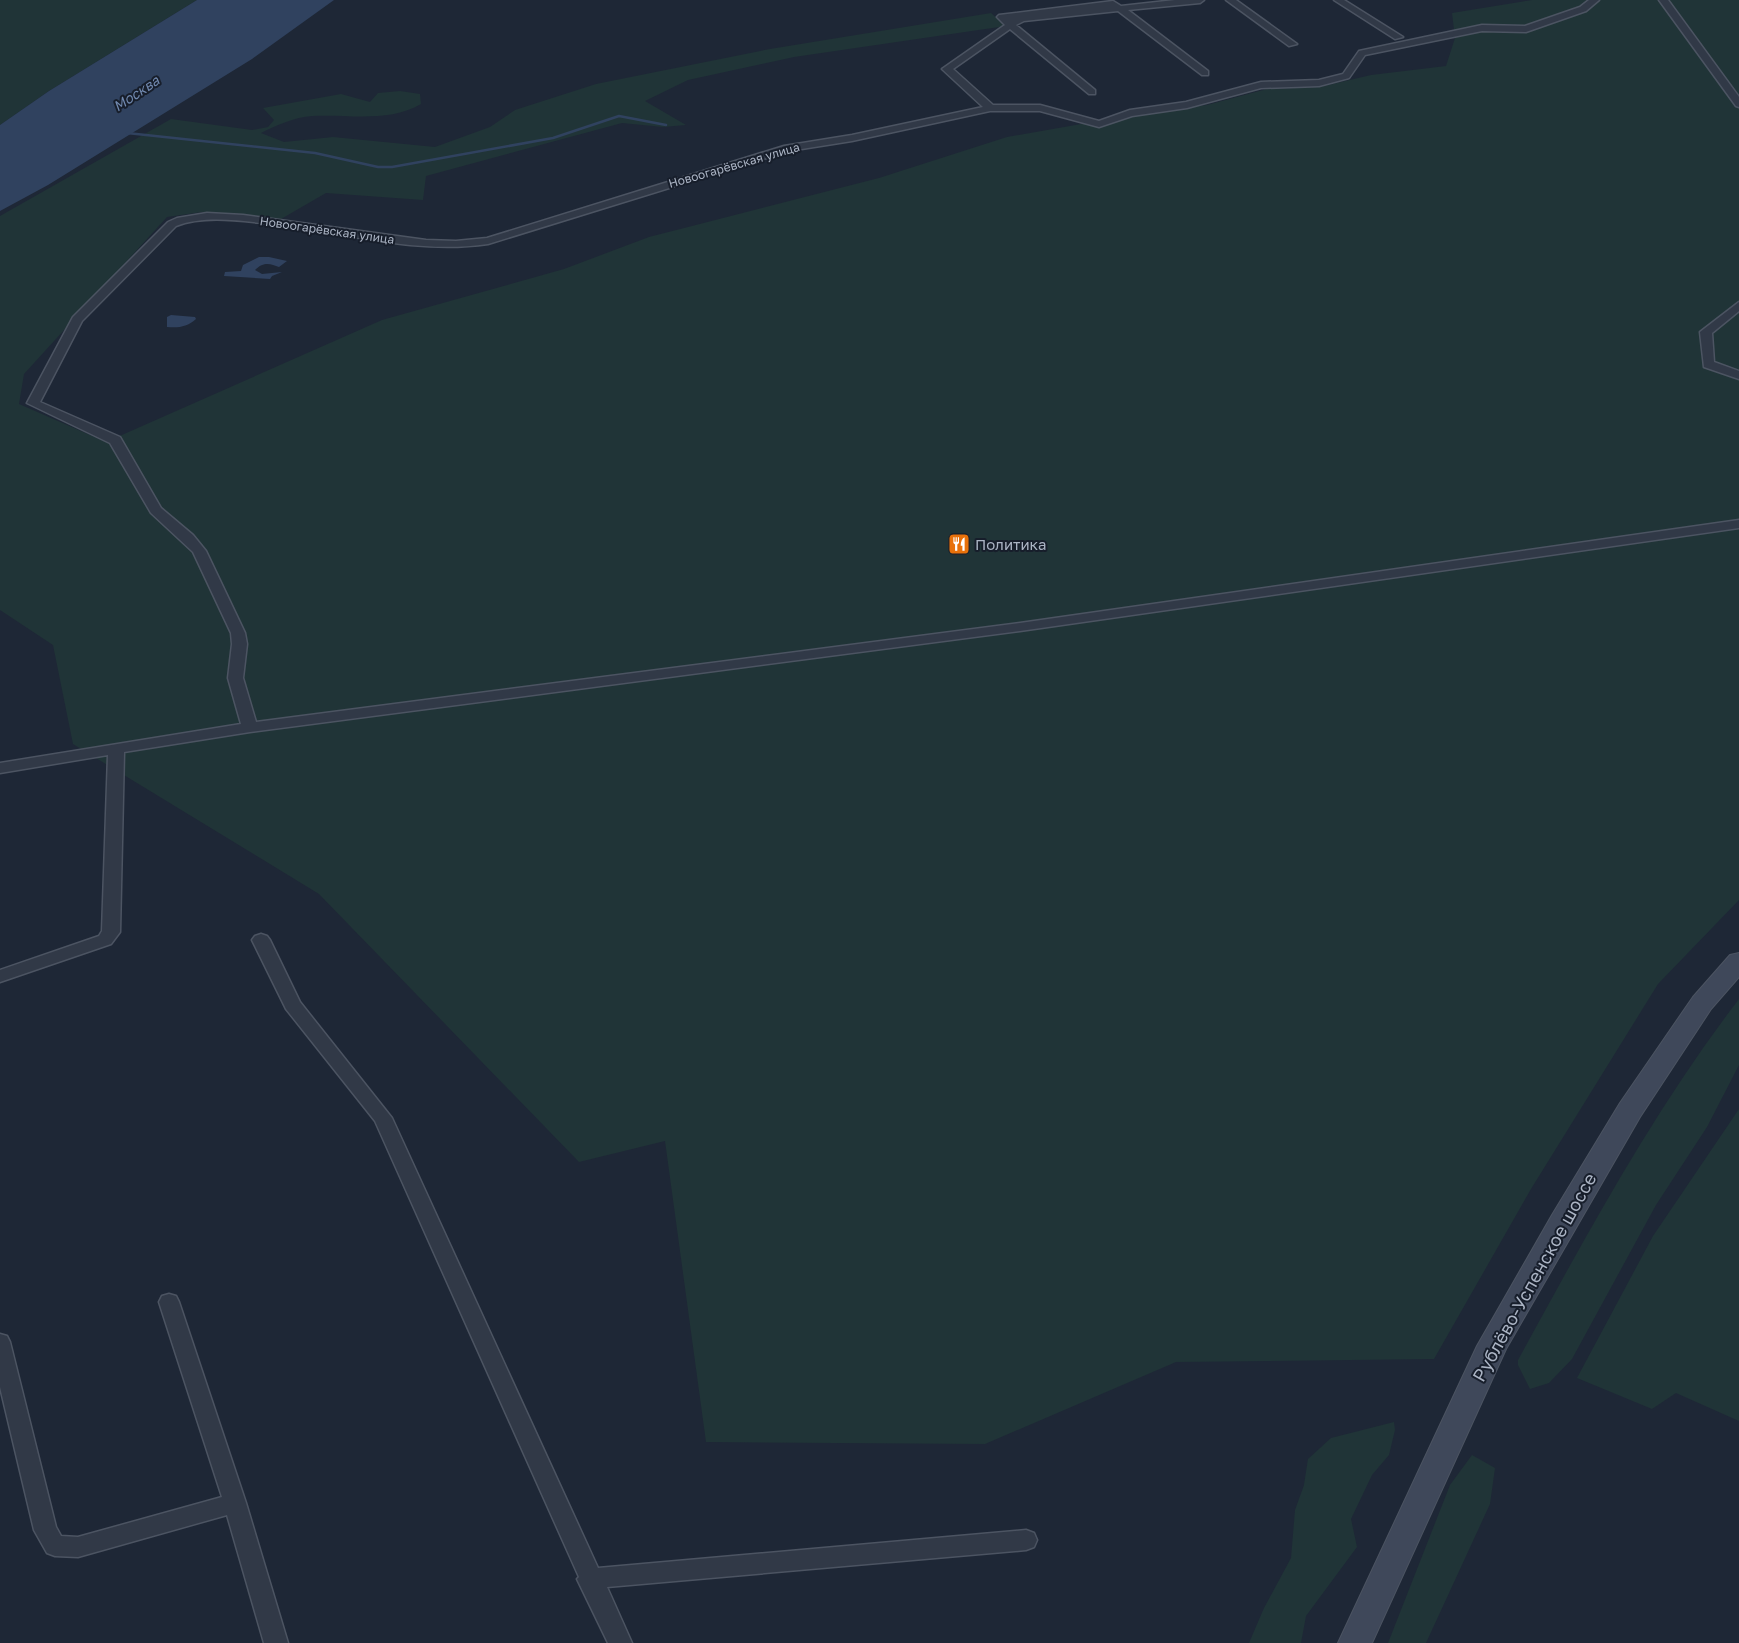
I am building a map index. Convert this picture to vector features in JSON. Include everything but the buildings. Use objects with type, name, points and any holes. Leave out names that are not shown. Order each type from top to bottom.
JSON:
[{"type":"main road","name":"Рублёво-Успенское шоссе","points":[[1355,1643],[1496,1338],[1630,1110],[1702,1004],[1739,961]]},
{"type":"street","points":[[1116,6],[1151,0]]},
{"type":"street","points":[[1092,92],[1002,17],[1200,0]]},
{"type":"street","points":[[1230,0],[1292,44]]},
{"type":"street","points":[[1338,0],[1398,37]]},
{"type":"street","name":"Новоогарёвская улица","points":[[250,727],[236,683],[235,668],[241,646],[238,633],[199,551],[188,538],[156,510],[115,440],[33,403],[78,319],[172,224],[181,219],[202,216],[281,220],[436,246],[465,245],[488,241],[788,148],[843,140],[990,108],[1040,108],[1070,114],[1099,124],[1130,113],[1187,105],[1261,86],[1319,82],[1346,76],[1362,53],[1482,28],[1526,29],[1583,9],[1595,0]]},
{"type":"street","points":[[1663,0],[1739,104]]},
{"type":"street","points":[[1116,6],[1205,73]]},
{"type":"street","points":[[990,108],[947,69],[1010,25]]},
{"type":"street","points":[[1739,305],[1706,332],[1708,364],[1739,375]]},
{"type":"street","points":[[0,768],[250,727],[1020,627],[1739,524]]},
{"type":"street","points":[[0,976],[105,940],[111,932],[116,749]]},
{"type":"street","points":[[261,940],[292,1005],[383,1118],[589,1579],[620,1643]]},
{"type":"street","points":[[169,1302],[235,1503],[276,1643]]},
{"type":"street","points":[[0,1342],[44,1530],[55,1546],[78,1547],[235,1503]]},
{"type":"street","points":[[589,1579],[1026,1540]]},
{"type":"green space","points":[[0,0],[197,0],[49,91],[0,125]]},
{"type":"green space","points":[[1532,0],[1739,0],[1739,900],[1658,984],[1531,1189],[1434,1359],[1176,1362],[985,1444],[706,1442],[665,1141],[579,1162],[319,894],[73,744],[53,645],[0,610],[0,216],[171,119],[252,130],[268,127],[274,120],[263,108],[341,94],[370,102],[378,93],[400,91],[420,94],[421,104],[396,114],[382,116],[312,116],[299,118],[261,133],[284,142],[333,137],[435,147],[490,127],[515,110],[596,84],[770,49],[991,13],[1006,26],[794,57],[688,80],[645,101],[686,125],[663,127],[622,123],[426,176],[423,200],[326,193],[281,219],[202,212],[167,217],[24,374],[19,404],[106,442],[382,320],[564,269],[649,237],[879,178],[1007,137],[1138,114],[1207,105],[1267,89],[1320,87],[1371,75],[1446,66],[1455,38],[1452,13]]},
{"type":"green space","points":[[1739,999],[1739,1065],[1707,1127],[1656,1205],[1572,1359],[1549,1383],[1530,1389],[1518,1365],[1518,1360],[1595,1221],[1649,1130],[1678,1085]]},
{"type":"green space","points":[[1739,1109],[1739,1421],[1676,1393],[1652,1409],[1577,1378],[1653,1236]]},
{"type":"green space","points":[[1394,1422],[1395,1430],[1389,1455],[1372,1475],[1351,1519],[1357,1547],[1306,1616],[1301,1643],[1249,1643],[1264,1608],[1291,1558],[1295,1510],[1304,1485],[1308,1459],[1331,1438]]},
{"type":"green space","points":[[1472,1455],[1495,1468],[1490,1504],[1426,1643],[1388,1643],[1450,1485]]},
{"type":"water","name":"Москва","points":[[197,0],[334,0],[252,59],[48,185],[0,211],[0,125],[49,91]]},
{"type":"water","points":[[259,257],[287,261],[279,267],[264,264],[255,270],[262,274],[282,272],[272,276],[270,279],[224,276],[225,272],[241,271],[243,265]]},
{"type":"water","points":[[171,315],[195,317],[196,319],[183,326],[167,327],[167,317]]},
{"type":"waterway","points":[[127,133],[315,153],[378,167],[392,167],[553,138],[619,116],[666,125]]},
{"type":"place","name":"Политика","points":[[959,544]]}]
